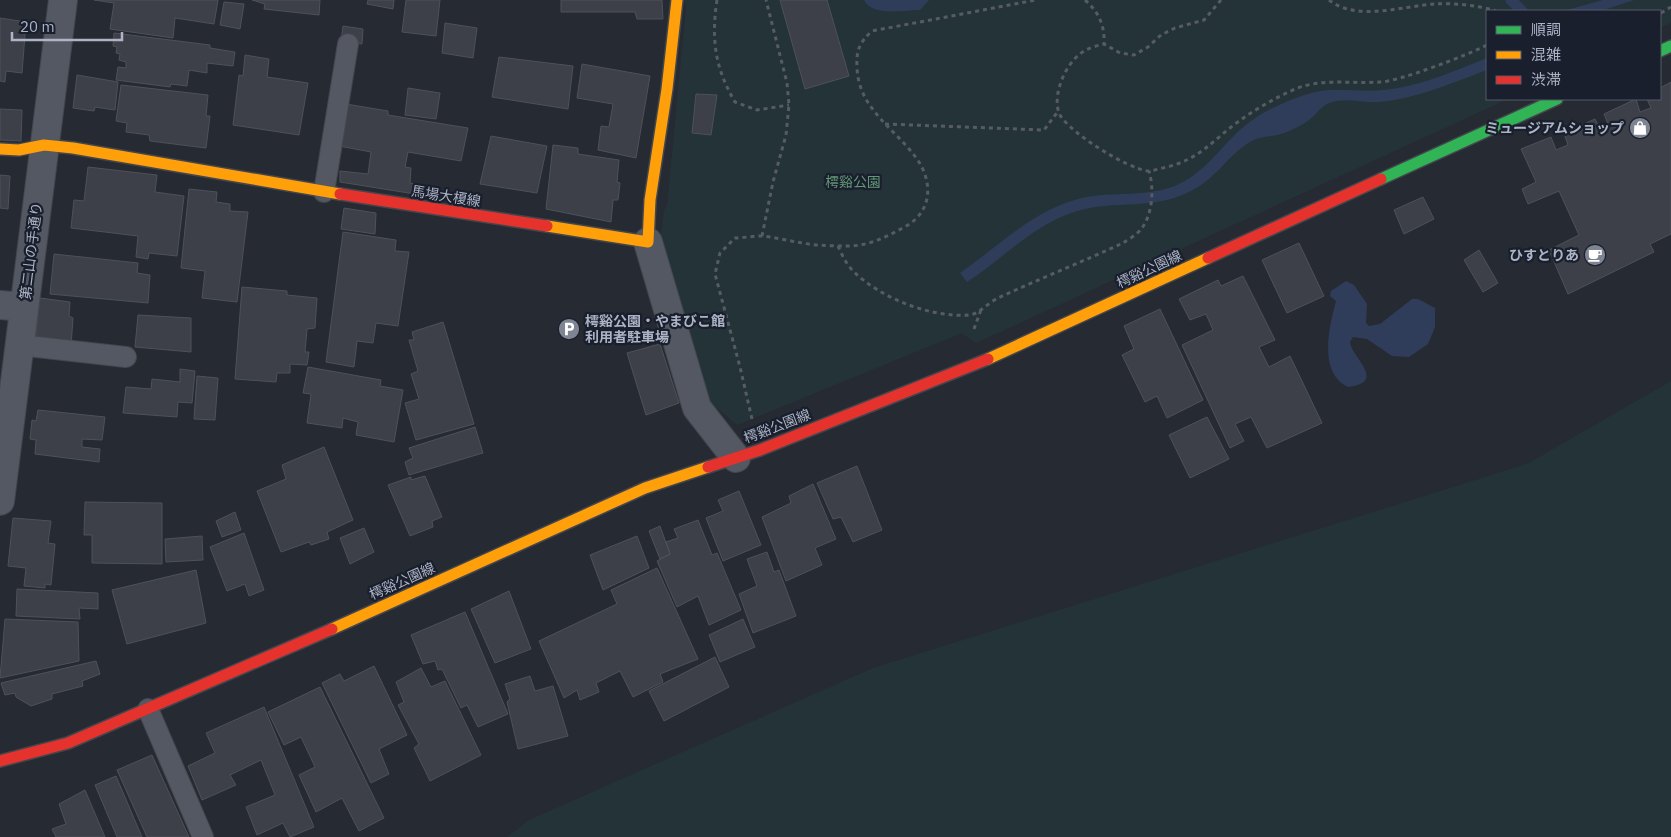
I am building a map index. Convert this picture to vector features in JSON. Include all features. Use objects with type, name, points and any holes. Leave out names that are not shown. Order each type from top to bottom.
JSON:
[{"type":"main road","points":[[648,242],[650,200],[667,89],[677,0]]},
{"type":"main road","name":"樗谿公園線","points":[[0,761],[68,743],[645,488],[748,454],[990,358],[1555,100]]},
{"type":"main road","name":"馬場大榎線","points":[[0,149],[19,150],[44,145],[73,148],[324,192],[648,242]]},
{"type":"street","name":"第二山の手通り","points":[[0,501],[19,345],[12,306],[44,145],[63,0]]},
{"type":"street","points":[[648,242],[697,408],[748,454]]},
{"type":"lane","points":[[324,192],[348,44]]},
{"type":"lane","points":[[19,345],[126,357]]},
{"type":"lane","points":[[148,708],[203,837]]},
{"type":"path","points":[[716,0],[713,35],[717,60],[726,86],[735,102],[757,110],[789,105]]},
{"type":"path","points":[[762,236],[773,182],[786,135],[789,105],[787,82],[766,0]]},
{"type":"path","points":[[748,454],[715,274],[720,253],[735,238],[762,236],[804,244],[861,245],[888,236],[918,218],[928,201],[926,182],[918,160],[884,124],[862,95],[857,75],[857,55],[860,43],[872,31],[1036,0]]},
{"type":"path","points":[[1085,0],[1092,6],[1101,20],[1105,33],[1104,44]]},
{"type":"path","points":[[1104,44],[1120,53],[1134,55],[1175,28],[1204,20],[1221,0]]},
{"type":"path","points":[[1329,0],[1348,10],[1376,11],[1437,4],[1469,5],[1492,10]]},
{"type":"path","points":[[1104,44],[1080,54],[1069,66],[1061,85],[1057,104],[1060,116],[1107,154],[1149,171],[1185,162],[1210,147],[1237,122],[1266,103],[1296,89],[1326,81],[1383,82],[1486,45]]},
{"type":"path","points":[[884,124],[1044,130],[1059,110]]},
{"type":"path","points":[[838,246],[846,262],[854,272],[871,285],[895,298],[940,313],[971,315],[996,299],[1123,243],[1142,229],[1149,215],[1152,184],[1149,171]]},
{"type":"green space","name":"樗谿公園","points":[[684,0],[1671,0],[1671,23],[1661,28],[1661,10],[1486,10],[1486,100],[1506,100],[976,343],[962,333],[737,425],[711,403],[661,235],[664,210],[667,205],[686,7]]},
{"type":"green space","points":[[1671,381],[1671,837],[507,837],[529,820],[873,668],[1527,464]]},
{"type":"water","points":[[864,0],[929,0],[920,10],[881,11],[874,9]]},
{"type":"water","points":[[1603,0],[1634,0],[1604,10],[1567,10]]},
{"type":"water","points":[[1486,58],[1486,70],[1448,85],[1405,98],[1378,102],[1347,100],[1329,103],[1323,106],[1309,120],[1297,127],[1278,135],[1250,142],[1212,177],[1176,198],[1077,211],[1047,224],[1033,233],[967,282],[960,273],[1033,219],[1065,203],[1094,196],[1156,191],[1189,179],[1205,166],[1248,123],[1274,107],[1293,99],[1320,91],[1374,91],[1410,86]]},
{"type":"water","points":[[1346,281],[1354,285],[1367,304],[1366,323],[1369,326],[1380,324],[1412,299],[1418,299],[1435,308],[1435,327],[1428,344],[1409,357],[1392,356],[1367,339],[1353,337],[1350,342],[1352,348],[1366,375],[1365,380],[1360,384],[1348,387],[1332,371],[1328,348],[1336,301],[1330,296],[1331,291]]},
{"type":"building","points":[[94,0],[218,0],[214,24],[175,18],[173,38],[110,29],[114,3]]},
{"type":"building","points":[[252,0],[320,0],[319,15],[264,9],[265,4]]},
{"type":"building","points":[[368,0],[394,0],[393,9],[367,4]]},
{"type":"building","points":[[406,0],[440,0],[436,36],[402,32]]},
{"type":"building","points":[[561,0],[662,0],[663,19],[637,19],[635,12],[561,12]]},
{"type":"building","points":[[780,0],[827,0],[849,76],[805,89]]},
{"type":"building","points":[[224,2],[244,4],[240,29],[220,25]]},
{"type":"building","points":[[0,18],[26,22],[22,73],[6,71],[5,82],[0,81]]},
{"type":"building","points":[[445,23],[477,28],[473,58],[442,53]]},
{"type":"building","points":[[343,26],[363,29],[362,44],[341,41]]},
{"type":"building","points":[[114,33],[210,45],[210,48],[235,52],[233,66],[207,63],[207,73],[189,70],[187,86],[171,84],[170,87],[116,80],[118,67],[126,68],[126,62],[119,60],[120,54],[116,53],[117,47],[113,46]]},
{"type":"building","points":[[245,55],[269,59],[267,77],[308,83],[299,135],[233,125],[239,75],[243,76]]},
{"type":"building","points":[[499,57],[573,66],[568,109],[492,97]]},
{"type":"building","points":[[582,64],[650,76],[636,158],[598,150],[601,126],[609,127],[613,104],[577,98]]},
{"type":"building","points":[[77,75],[118,82],[115,110],[95,107],[94,111],[73,108]]},
{"type":"building","points":[[1671,82],[1671,234],[1650,244],[1654,252],[1568,294],[1549,250],[1579,235],[1559,191],[1528,204],[1522,189],[1536,182],[1521,149],[1551,137],[1556,150],[1568,145],[1564,133],[1595,119],[1600,129],[1609,126],[1604,114],[1634,100],[1636,100],[1640,112],[1651,108],[1647,100],[1661,100],[1661,87]]},
{"type":"building","points":[[121,85],[208,95],[206,116],[210,116],[206,148],[150,141],[149,135],[126,132],[127,123],[116,121]]},
{"type":"building","points":[[408,88],[440,93],[436,119],[405,115]]},
{"type":"building","points":[[696,94],[717,95],[711,135],[692,133]]},
{"type":"building","points":[[346,104],[388,111],[388,115],[468,128],[461,161],[408,152],[405,167],[411,168],[410,183],[423,186],[421,195],[340,182],[340,171],[368,174],[371,152],[339,146]]},
{"type":"building","points":[[0,109],[22,110],[21,141],[0,140]]},
{"type":"building","points":[[491,136],[547,146],[537,193],[480,184]]},
{"type":"building","points":[[553,145],[578,148],[578,154],[619,160],[617,182],[620,183],[618,200],[613,200],[611,222],[546,209]]},
{"type":"building","points":[[88,167],[157,175],[155,192],[184,196],[177,256],[149,253],[148,259],[136,257],[138,236],[71,228],[74,200],[84,201]]},
{"type":"building","points":[[0,175],[10,176],[8,209],[0,208]]},
{"type":"building","points":[[189,189],[217,192],[216,202],[230,204],[230,211],[248,212],[237,302],[202,298],[205,271],[181,268]]},
{"type":"building","points":[[1423,197],[1434,219],[1404,234],[1394,210]]},
{"type":"building","points":[[344,208],[376,213],[375,234],[341,229]]},
{"type":"building","points":[[343,232],[396,240],[395,251],[409,252],[398,326],[376,323],[373,343],[357,341],[354,367],[326,362]]},
{"type":"building","points":[[1299,243],[1324,296],[1287,313],[1262,260]]},
{"type":"building","points":[[1479,250],[1498,283],[1483,292],[1464,260]]},
{"type":"building","points":[[54,254],[138,263],[137,273],[150,275],[148,303],[50,294]]},
{"type":"building","points":[[1243,276],[1275,340],[1259,347],[1269,367],[1290,356],[1322,423],[1267,448],[1251,417],[1235,424],[1244,441],[1230,448],[1182,345],[1213,330],[1206,314],[1190,320],[1179,299],[1218,280],[1221,286]]},
{"type":"building","points":[[242,287],[287,291],[287,295],[317,298],[315,328],[307,329],[305,352],[309,352],[307,365],[290,364],[290,373],[277,373],[276,382],[235,379]]},
{"type":"building","points":[[40,298],[70,302],[69,316],[73,318],[71,346],[35,342]]},
{"type":"building","points":[[1160,309],[1203,400],[1167,418],[1157,396],[1145,402],[1122,355],[1134,349],[1124,326]]},
{"type":"building","points":[[138,315],[191,318],[191,352],[135,347]]},
{"type":"building","points":[[443,322],[474,424],[416,440],[405,403],[419,399],[411,374],[418,371],[409,340],[414,340],[412,332]]},
{"type":"building","points":[[660,344],[679,403],[646,415],[627,353]]},
{"type":"building","points":[[308,367],[381,380],[380,386],[403,390],[394,442],[356,435],[358,422],[343,418],[342,428],[307,423],[311,394],[303,393]]},
{"type":"building","points":[[180,369],[195,371],[192,403],[178,402],[177,417],[123,413],[126,387],[151,389],[152,379],[180,382]]},
{"type":"building","points":[[197,376],[218,378],[215,420],[194,419]]},
{"type":"building","points":[[38,410],[105,417],[102,440],[82,439],[82,447],[100,449],[99,462],[35,454],[36,440],[30,439],[32,420],[36,421]]},
{"type":"building","points":[[1207,417],[1229,459],[1190,478],[1169,435]]},
{"type":"building","points":[[475,427],[483,453],[409,475],[405,462],[413,458],[409,448]]},
{"type":"building","points":[[324,447],[353,520],[327,532],[329,539],[311,545],[309,542],[281,552],[257,491],[286,479],[282,465]]},
{"type":"building","points":[[857,466],[882,530],[853,542],[841,517],[833,519],[817,483]]},
{"type":"building","points":[[425,476],[442,517],[432,521],[433,527],[410,536],[388,485],[411,477],[411,480]]},
{"type":"building","points":[[813,484],[836,539],[815,548],[822,565],[786,581],[762,517],[791,503],[789,496]]},
{"type":"building","points":[[739,491],[761,545],[723,561],[706,518],[723,511],[718,500]]},
{"type":"building","points":[[85,502],[162,503],[162,564],[92,563],[92,535],[84,535]]},
{"type":"building","points":[[235,512],[241,530],[222,537],[216,521]]},
{"type":"building","points":[[13,518],[51,521],[48,543],[55,544],[51,585],[45,584],[45,588],[24,586],[26,568],[8,566]]},
{"type":"building","points":[[698,520],[712,555],[717,553],[741,610],[709,625],[698,596],[677,607],[657,561],[670,554],[666,542],[678,538],[674,529]]},
{"type":"building","points":[[660,526],[670,554],[660,559],[649,531]]},
{"type":"building","points":[[364,528],[374,552],[350,564],[340,538]]},
{"type":"building","points":[[244,533],[264,590],[249,596],[245,584],[227,591],[210,547]]},
{"type":"building","points":[[202,536],[203,560],[166,562],[165,539]]},
{"type":"building","points":[[637,536],[649,568],[603,590],[590,555]]},
{"type":"building","points":[[767,552],[774,572],[779,570],[796,616],[753,633],[739,594],[757,586],[747,559]]},
{"type":"building","points":[[657,568],[698,659],[660,674],[663,682],[633,697],[620,671],[596,683],[599,692],[580,700],[577,690],[564,698],[539,641],[617,604],[611,590]]},
{"type":"building","points":[[196,570],[206,623],[127,644],[112,590]]},
{"type":"building","points":[[17,589],[98,593],[98,609],[79,608],[80,619],[16,616]]},
{"type":"building","points":[[509,591],[531,649],[495,663],[471,609]]},
{"type":"building","points":[[465,612],[508,714],[478,727],[467,705],[461,708],[442,669],[438,670],[435,661],[423,664],[411,635]]},
{"type":"building","points":[[5,619],[78,622],[79,661],[0,678]]},
{"type":"building","points":[[743,619],[755,647],[720,662],[709,635]]},
{"type":"building","points":[[715,657],[729,687],[664,721],[649,691]]},
{"type":"building","points":[[96,661],[100,674],[82,681],[83,686],[52,694],[52,699],[31,706],[16,697],[15,693],[5,695],[1,683]]},
{"type":"building","points":[[374,666],[407,735],[379,749],[389,774],[371,783],[322,683],[340,674],[344,681]]},
{"type":"building","points":[[421,668],[431,687],[445,681],[481,755],[430,781],[414,748],[419,744],[398,705],[404,702],[396,682]]},
{"type":"building","points":[[530,676],[535,691],[553,686],[568,736],[518,749],[507,702],[510,699],[505,684]]},
{"type":"building","points":[[320,687],[384,818],[359,831],[342,798],[316,812],[299,775],[315,767],[301,737],[284,745],[268,712]]},
{"type":"building","points":[[264,707],[314,827],[290,837],[283,823],[257,835],[246,807],[275,795],[261,760],[230,775],[236,785],[202,800],[188,766],[215,753],[206,733]]},
{"type":"building","points":[[152,755],[189,837],[147,837],[117,770]]},
{"type":"building","points":[[116,776],[142,837],[117,837],[95,785]]},
{"type":"building","points":[[85,790],[105,837],[56,837],[52,829],[66,824],[59,804]]},
{"type":"waterway","points":[[1511,0],[1521,10]]},
{"type":"traffic: fast","points":[[1661,51],[1671,46]]},
{"type":"traffic: fast","points":[[1381,179],[1555,100]]},
{"type":"traffic: slow","points":[[547,226],[648,242],[650,200],[667,89],[677,0]]},
{"type":"traffic: slow","points":[[0,149],[19,150],[44,145],[73,148],[340,194]]},
{"type":"traffic: slow","points":[[988,359],[1208,258]]},
{"type":"traffic: slow","points":[[332,629],[645,488],[708,467]]},
{"type":"traffic: jam","points":[[1208,258],[1381,179]]},
{"type":"traffic: jam","points":[[340,194],[547,226]]},
{"type":"traffic: jam","points":[[708,467],[760,450],[988,359]]},
{"type":"traffic: jam","points":[[0,761],[68,743],[332,629]]},
{"type":"place","name":"ミュージアムショップ","points":[[1640,128]]},
{"type":"place","name":"ひすとりあ","points":[[1595,255]]},
{"type":"place","name":"樗谿公園・やまびこ館 利用者駐車場","points":[[569,329]]}]
